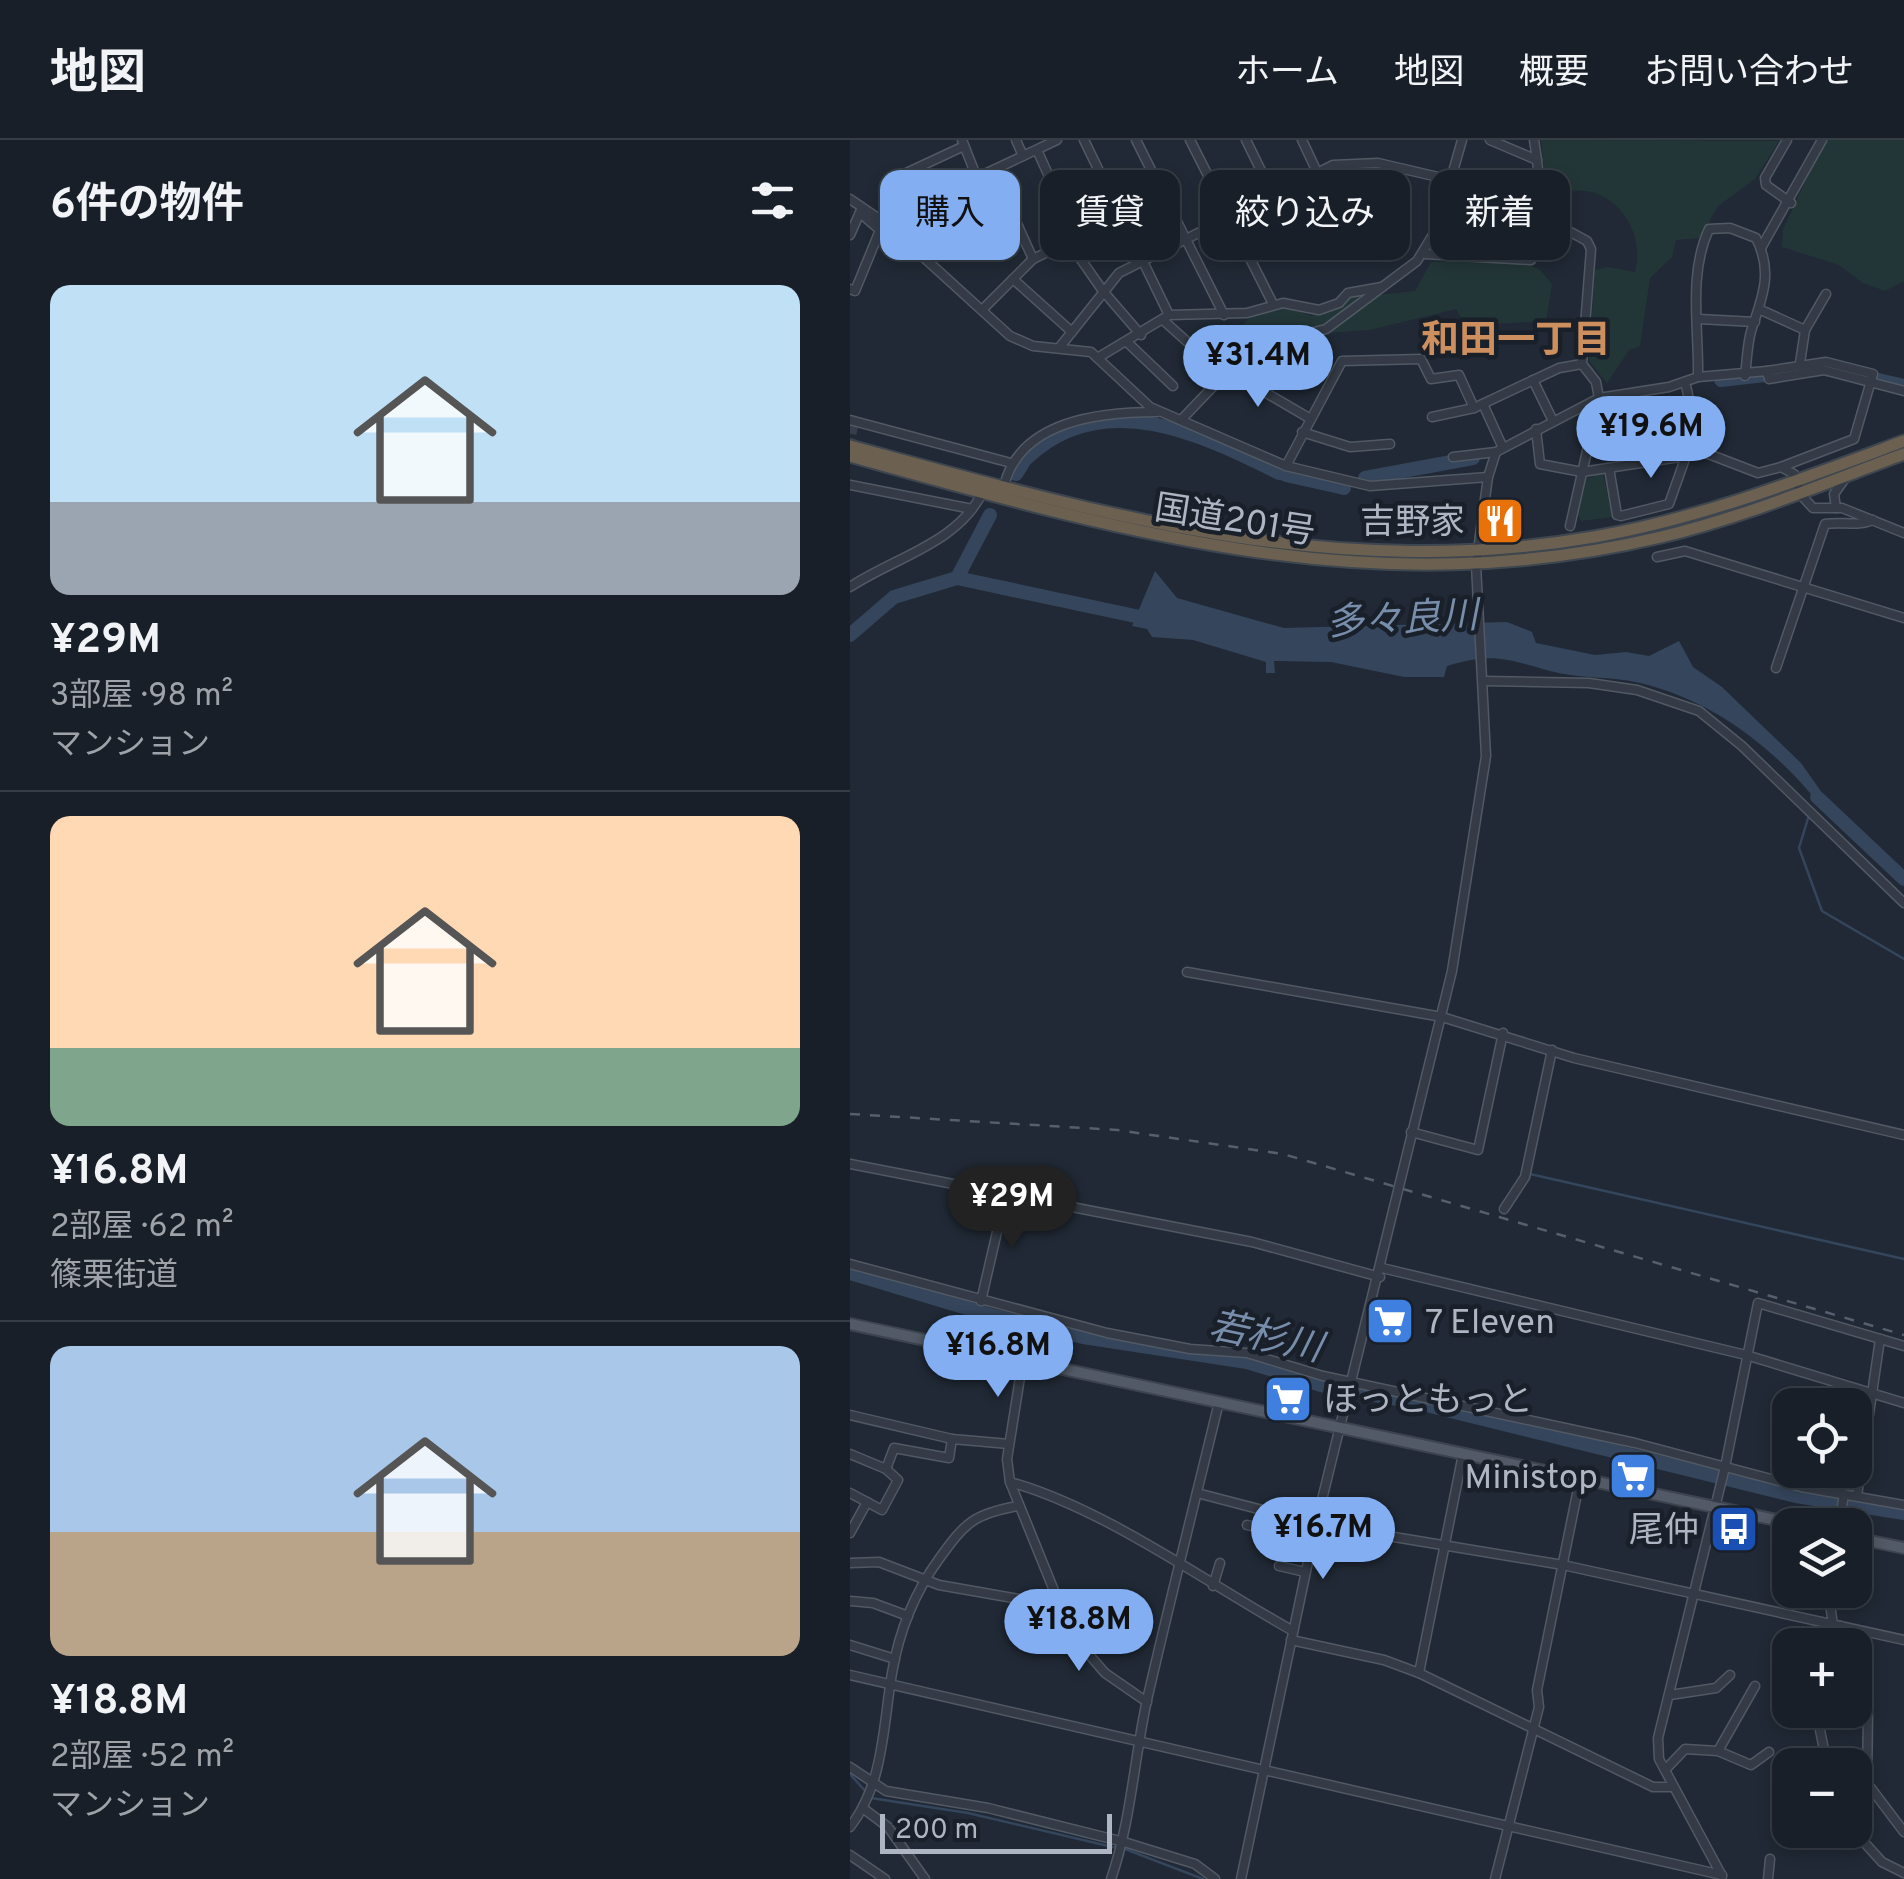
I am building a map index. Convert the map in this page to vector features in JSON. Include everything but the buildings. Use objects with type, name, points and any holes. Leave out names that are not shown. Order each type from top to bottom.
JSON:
[{"type":"highway","name":"国道201号","points":[[850,442],[983,491],[1236,552],[1367,565],[1476,558],[1656,538],[1799,488],[1904,441]]},
{"type":"highway","name":"国道201号","points":[[952,478],[1004,486],[1240,540],[1476,558],[1627,530],[1846,477],[1904,454]]},
{"type":"highway","points":[[850,460],[922,481],[952,478]]},
{"type":"main road","points":[[850,1324],[1772,1519]]},
{"type":"main road","points":[[1872,1541],[1904,1548]]},
{"type":"street","points":[[1016,140],[1023,156]]},
{"type":"street","points":[[996,170],[1057,140]]},
{"type":"street","points":[[1084,140],[1099,170]]},
{"type":"street","points":[[1136,140],[1224,315]]},
{"type":"street","points":[[1190,140],[1205,170]]},
{"type":"street","points":[[1246,140],[1261,170]]},
{"type":"street","points":[[1302,140],[1317,170]]},
{"type":"street","points":[[1454,170],[1462,140]]},
{"type":"street","points":[[1490,140],[1538,160]]},
{"type":"street","points":[[1534,140],[1539,170]]},
{"type":"street","points":[[1788,140],[1765,178],[1766,185],[1791,202]]},
{"type":"street","points":[[1761,248],[1791,202],[1822,140]]},
{"type":"street","points":[[912,170],[963,143],[975,170]]},
{"type":"street","points":[[1036,150],[1045,170]]},
{"type":"street","points":[[1322,170],[1333,165],[1378,163],[1408,170]]},
{"type":"street","points":[[850,199],[880,230],[854,291],[850,289]]},
{"type":"street","points":[[861,209],[880,221]]},
{"type":"street","points":[[850,235],[861,209]]},
{"type":"street","points":[[1698,377],[1698,251],[1708,229],[1742,231],[1756,238],[1761,248],[1767,274],[1744,376]]},
{"type":"street","points":[[1020,230],[1033,259]]},
{"type":"street","points":[[1570,232],[1587,241],[1591,250],[1582,364],[1596,382],[1599,398],[1570,526]]},
{"type":"street","points":[[1180,243],[1200,233]]},
{"type":"street","points":[[1182,419],[1227,370],[1260,344],[1326,329],[1424,254],[1430,238]]},
{"type":"street","points":[[1424,254],[1430,254]]},
{"type":"street","points":[[982,310],[1040,255]]},
{"type":"street","points":[[926,260],[1022,343],[1100,356],[1140,398],[1160,412],[1286,466],[1370,486],[1488,477]]},
{"type":"street","points":[[1081,260],[1103,292],[1141,335]]},
{"type":"street","points":[[1060,348],[1119,273],[1144,260],[1166,318],[1193,347]]},
{"type":"street","points":[[1250,260],[1273,304]]},
{"type":"street","points":[[1012,279],[1072,332]]},
{"type":"street","points":[[1100,356],[1166,318],[1224,315],[1273,304],[1320,310],[1339,303],[1348,294],[1382,286]]},
{"type":"street","points":[[1800,363],[1805,330],[1826,294]]},
{"type":"street","points":[[1761,310],[1805,330]]},
{"type":"street","points":[[1699,319],[1755,322]]},
{"type":"street","points":[[1127,342],[1173,386]]},
{"type":"street","points":[[1286,466],[1342,361],[1420,360],[1431,379],[1459,375],[1500,450]]},
{"type":"street","points":[[1453,457],[1500,450],[1552,419],[1599,398],[1686,383],[1698,377],[1744,376],[1800,363],[1840,365],[1873,374],[1854,438],[1758,473],[1693,446]]},
{"type":"street","points":[[1432,418],[1478,406],[1532,380],[1582,364]]},
{"type":"street","points":[[1227,370],[1309,418]]},
{"type":"street","points":[[1767,371],[1769,379],[1824,370],[1904,391]]},
{"type":"street","points":[[1532,380],[1552,419]]},
{"type":"street","points":[[1609,468],[1617,515],[1669,504],[1693,446],[1693,415],[1686,383]]},
{"type":"street","points":[[1004,486],[1010,463],[1035,439],[1058,426],[1116,412],[1160,412]]},
{"type":"street","points":[[1592,430],[1693,415]]},
{"type":"street","points":[[850,420],[1010,463]]},
{"type":"street","points":[[1536,429],[1540,464],[1582,472],[1686,456]]},
{"type":"street","points":[[1302,432],[1350,448],[1390,444]]},
{"type":"street","points":[[1241,1879],[1312,1540],[1442,1016],[1485,769],[1476,558],[1488,477],[1500,450]]},
{"type":"street","points":[[1781,467],[1794,474],[1813,508],[1836,508],[1904,533]]},
{"type":"street","points":[[1747,499],[1757,488],[1758,473]]},
{"type":"street","points":[[1836,508],[1834,494],[1846,477]]},
{"type":"street","points":[[850,484],[972,509]]},
{"type":"street","points":[[850,587],[908,551],[943,540],[983,491]]},
{"type":"street","points":[[1776,668],[1825,524],[1842,521],[1860,526],[1873,520]]},
{"type":"street","points":[[1657,557],[1685,552],[1904,618]]},
{"type":"street","points":[[1483,678],[1637,690],[1699,712],[1742,746],[1904,903]]},
{"type":"street","points":[[1187,972],[1442,1016],[1552,1050],[1904,1135]]},
{"type":"street","points":[[1411,1132],[1478,1150],[1502,1032]]},
{"type":"street","points":[[1504,1209],[1526,1178],[1552,1050]]},
{"type":"street","points":[[850,1164],[1252,1242],[1746,1356],[1904,1404]]},
{"type":"street","points":[[981,1301],[1006,1193]]},
{"type":"street","points":[[850,1264],[1030,1315],[1190,1350],[1246,1353],[1904,1506]]},
{"type":"street","points":[[1724,1877],[1673,1788],[1658,1738],[1725,1467],[1760,1302],[1904,1346]]},
{"type":"street","points":[[1030,1315],[1010,1444],[1010,1482],[1059,1606],[1086,1656],[1146,1702]]},
{"type":"street","points":[[1857,1496],[1880,1340]]},
{"type":"street","points":[[1111,1879],[1122,1847],[1146,1702],[1219,1402]]},
{"type":"street","points":[[850,1415],[952,1439],[1010,1444]]},
{"type":"street","points":[[886,1469],[894,1448],[940,1460],[948,1458],[952,1439]]},
{"type":"street","points":[[850,1454],[886,1469],[898,1480],[882,1510],[850,1494]]},
{"type":"street","points":[[1418,1674],[1463,1454]]},
{"type":"street","points":[[1495,1879],[1533,1730],[1580,1479]]},
{"type":"street","points":[[1010,1482],[1034,1489],[1146,1543],[1292,1636],[1384,1660],[1653,1787],[1673,1788]]},
{"type":"street","points":[[1197,1493],[1316,1524],[1445,1542],[1904,1640]]},
{"type":"street","points":[[1842,1508],[1844,1494]]},
{"type":"street","points":[[850,1533],[867,1502]]},
{"type":"street","points":[[850,1827],[868,1800],[895,1659],[924,1580],[967,1523],[987,1511],[1018,1506]]},
{"type":"street","points":[[1246,1526],[1312,1540]]},
{"type":"street","points":[[850,1562],[894,1565],[924,1580],[1059,1606]]},
{"type":"street","points":[[1213,1586],[1220,1563]]},
{"type":"street","points":[[1280,1566],[1306,1572]]},
{"type":"street","points":[[850,1601],[873,1603],[908,1616]]},
{"type":"street","points":[[1832,1608],[1837,1626]]},
{"type":"street","points":[[850,1646],[895,1659]]},
{"type":"street","points":[[850,1675],[1724,1877]]},
{"type":"street","points":[[1670,1695],[1716,1688],[1730,1675]]},
{"type":"street","points":[[1718,1751],[1755,1686]]},
{"type":"street","points":[[1820,1730],[1824,1748]]},
{"type":"street","points":[[1665,1770],[1685,1750],[1718,1751],[1751,1766],[1769,1752]]},
{"type":"street","points":[[850,1767],[868,1800],[925,1879]]},
{"type":"street","points":[[1872,1790],[1904,1832]]},
{"type":"street","points":[[850,1805],[894,1794],[988,1808],[1195,1864],[1216,1879]]},
{"type":"street","points":[[1869,1848],[1882,1862],[1904,1873]]},
{"type":"street","points":[[850,1855],[885,1879]]},
{"type":"street","points":[[1768,1879],[1770,1859]]},
{"type":"shaded area","points":[[1541,140],[1779,141],[1755,179],[1718,206],[1700,238],[1676,240],[1672,257],[1650,278],[1640,346],[1629,350],[1607,383],[1589,361],[1595,270],[1608,267],[1635,272],[1634,233],[1611,201],[1586,191],[1570,191],[1570,170],[1544,170]]},
{"type":"shaded area","points":[[1824,140],[1904,140],[1904,281],[1885,291],[1863,283],[1839,265],[1782,247],[1783,230]]},
{"type":"shaded area","points":[[1519,260],[1540,270],[1552,284],[1546,321],[1471,325],[1464,322],[1456,309],[1370,330],[1294,335],[1275,331],[1252,337],[1223,364],[1220,358],[1237,331],[1256,314],[1279,309],[1311,316],[1350,298],[1415,291],[1431,262]]},
{"type":"shaded area","points":[[1603,473],[1612,517],[1581,521],[1578,515],[1586,479]]},
{"type":"water","points":[[1155,571],[1177,598],[1284,628],[1507,622],[1532,632],[1536,643],[1595,655],[1626,652],[1649,656],[1679,641],[1693,667],[1722,687],[1801,763],[1830,804],[1825,811],[1766,749],[1720,716],[1668,691],[1640,683],[1561,674],[1488,658],[1447,666],[1444,677],[1404,677],[1331,662],[1274,661],[1275,673],[1266,673],[1266,662],[1193,640],[1152,637],[1147,629],[1132,626]]},
{"type":"waterway","points":[[1810,366],[1868,377]]},
{"type":"waterway","points":[[1721,380],[1765,375]]},
{"type":"waterway","points":[[1874,379],[1904,386]]},
{"type":"waterway","points":[[1027,458],[1056,436],[1087,424],[1119,421],[1185,432],[1279,473]]},
{"type":"waterway","points":[[1365,478],[1473,458]]},
{"type":"waterway","points":[[1016,474],[1023,463]]},
{"type":"waterway","points":[[1286,475],[1344,488]]},
{"type":"waterway","points":[[957,578],[990,515]]},
{"type":"waterway","name":"多々良川","points":[[850,635],[894,597],[957,578],[1154,620]]},
{"type":"waterway","name":"多々良川","points":[[1817,797],[1904,879]]},
{"type":"waterway","points":[[1809,815],[1799,848],[1822,911],[1904,959]]},
{"type":"waterway","points":[[1530,1174],[1904,1259]]},
{"type":"waterway","name":"若杉川","points":[[850,1273],[990,1315],[1083,1337],[1247,1362],[1321,1385],[1414,1402],[1796,1496],[1904,1513]]},
{"type":"waterway","points":[[850,1774],[866,1792]]},
{"type":"waterway","points":[[871,1798],[968,1813],[1117,1848]]},
{"type":"waterway","points":[[1125,1849],[1203,1879]]},
{"type":"tunnel","points":[[850,446],[855,422]]},
{"type":"railway","points":[[850,1114],[1117,1130],[1283,1154],[1904,1335]]},
{"type":"place","name":"吉野家","points":[[1500,521]]},
{"type":"place","name":"7 Eleven","points":[[1390,1321]]},
{"type":"place","name":"ほっともっと","points":[[1288,1399]]},
{"type":"place","name":"Ministop","points":[[1633,1476]]},
{"type":"place","name":"尾仲","points":[[1734,1529]]},
{"type":"district","name":"和田一丁目","points":[[1516,339]]}]
